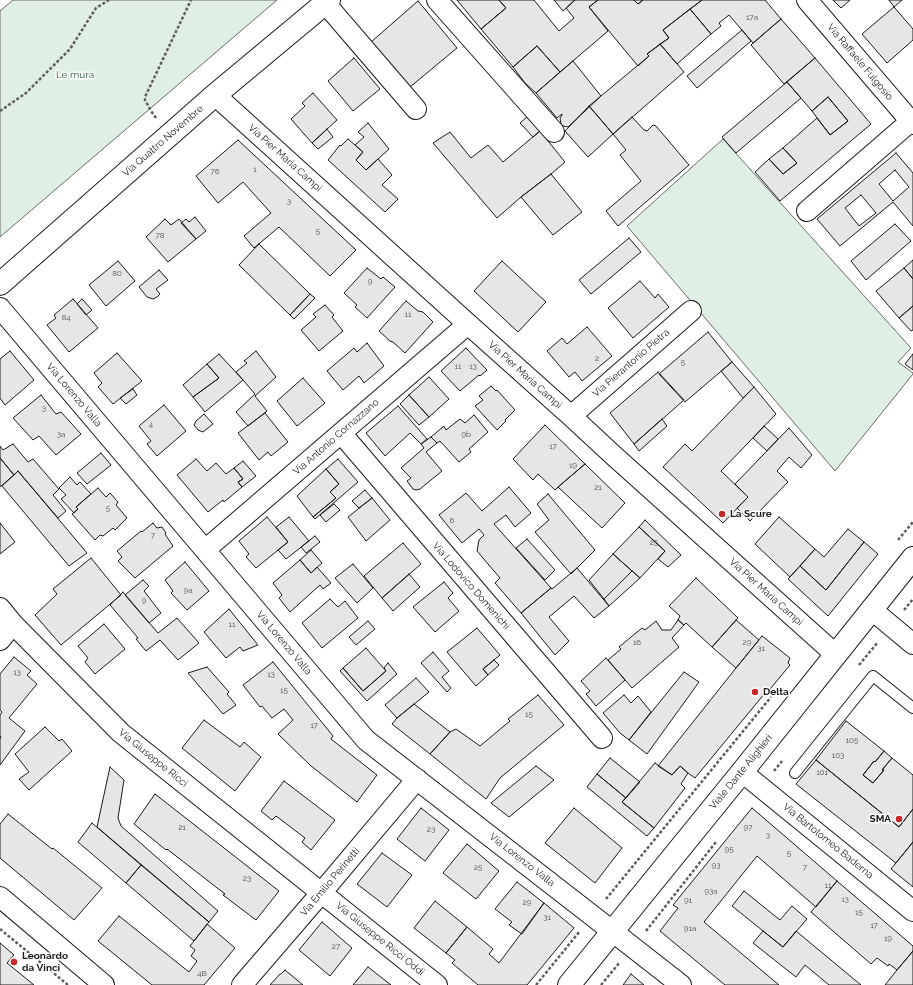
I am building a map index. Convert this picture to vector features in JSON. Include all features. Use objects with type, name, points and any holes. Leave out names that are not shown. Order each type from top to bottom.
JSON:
[{"type":"main road","name":"Via Quattro Novembre","points":[[0,284],[216,95],[327,2]]},
{"type":"main road","name":"Viale Dante Alighieri","points":[[568,985],[742,772],[913,558]]},
{"type":"street","points":[[436,0],[554,132]]},
{"type":"street","name":"Via Raffaele Fulgosio","points":[[807,0],[912,123]]},
{"type":"street","points":[[327,2],[416,109]]},
{"type":"street","name":"Via Pier Maria Campi","points":[[216,95],[835,654]]},
{"type":"street","points":[[807,211],[912,123]]},
{"type":"street","name":"Via Lorenzo Valla","points":[[0,308],[366,740],[681,985]]},
{"type":"street","name":"Via Pierantonio Pietra","points":[[570,416],[691,311]]},
{"type":"street","name":"Via Antonio Cornazzano","points":[[205,550],[468,324]]},
{"type":"street","name":"Via Lodovico Domenichi","points":[[341,433],[602,738]]},
{"type":"street","name":"Via Giuseppe Ricci","points":[[0,608],[13,624],[121,733],[322,892]]},
{"type":"street","points":[[872,609],[913,644]]},
{"type":"street","points":[[0,640],[13,624]]},
{"type":"street","name":"Via Bartolomeo Baderna","points":[[742,772],[913,911]]},
{"type":"street","name":"Via Emilio Perinetti","points":[[242,985],[417,779]]},
{"type":"street","name":"Via Giuseppe Ricci Oddi","points":[[322,892],[437,985]]},
{"type":"street","points":[[0,897],[104,985]]},
{"type":"lane","points":[[795,773],[873,676],[913,708]]},
{"type":"path","points":[[0,111],[26,93],[70,49],[96,8],[109,0]]},
{"type":"path","points":[[158,120],[151,111],[145,97],[191,0]]},
{"type":"path","points":[[900,615],[913,599]]},
{"type":"path","points":[[606,900],[771,697]]},
{"type":"path","points":[[642,936],[720,837]]},
{"type":"path","points":[[536,985],[584,926]]},
{"type":"path","points":[[0,929],[68,985]]},
{"type":"path","points":[[601,985],[622,960]]},
{"type":"green space","name":"Le mura","points":[[13,0],[277,0],[0,237],[0,11]]},
{"type":"green space","points":[[723,139],[911,348],[898,362],[913,374],[835,471],[627,226]]},
{"type":"building","points":[[457,0],[499,0],[506,8],[481,29]]},
{"type":"building","points":[[499,0],[534,0],[559,31],[574,18],[566,8],[575,0],[598,0],[589,7],[608,31],[560,72],[537,46],[513,67],[481,29],[506,8]]},
{"type":"building","points":[[554,0],[575,0],[563,11]]},
{"type":"building","points":[[598,0],[634,0],[638,4],[643,0],[702,0],[663,30],[669,38],[647,54],[649,56],[638,66],[589,7]]},
{"type":"building","points":[[634,0],[643,0],[638,4]]},
{"type":"building","points":[[702,0],[765,0],[781,19],[753,43],[729,15],[719,23],[721,26],[711,34],[690,9]]},
{"type":"building","points":[[833,0],[850,0],[841,8]]},
{"type":"building","points":[[889,0],[902,0],[894,7]]},
{"type":"building","points":[[418,1],[457,48],[410,87],[371,42]]},
{"type":"building","points":[[894,7],[913,29],[913,40],[887,63],[862,34]]},
{"type":"building","points":[[690,9],[711,34],[677,64],[660,44],[669,38],[663,30]]},
{"type":"building","points":[[781,19],[815,58],[784,84],[751,45]]},
{"type":"building","points":[[742,30],[751,41],[697,88],[687,76]]},
{"type":"building","points":[[660,44],[684,72],[613,134],[589,106],[649,56],[647,54]]},
{"type":"building","points":[[537,46],[560,72],[536,93],[525,83],[513,67]]},
{"type":"building","points":[[354,58],[380,89],[353,111],[328,81]]},
{"type":"building","points":[[815,58],[871,124],[780,201],[755,172],[769,159],[783,174],[797,163],[783,148],[817,118],[830,135],[848,121],[828,97],[812,111],[787,82]]},
{"type":"building","points":[[573,61],[601,96],[568,127],[561,124],[560,118],[562,114],[557,118],[536,93]]},
{"type":"building","points":[[787,82],[801,98],[736,153],[722,137]]},
{"type":"building","points":[[313,93],[337,120],[312,143],[291,119],[305,106],[302,103]]},
{"type":"building","points":[[828,97],[848,121],[830,135],[812,111]]},
{"type":"building","points":[[589,106],[613,134],[588,157],[565,131]]},
{"type":"building","points":[[527,117],[540,131],[533,137],[520,123]]},
{"type":"building","points":[[632,117],[644,130],[647,131],[653,125],[656,126],[689,165],[618,226],[606,211],[641,181],[620,155],[626,150],[613,134]]},
{"type":"building","points":[[368,123],[389,149],[366,170],[356,160],[363,152],[355,145],[364,137],[358,132]]},
{"type":"building","points":[[327,129],[333,137],[318,149],[312,143]]},
{"type":"building","points":[[540,131],[565,162],[497,218],[433,143],[450,132],[471,158],[488,145],[503,162]]},
{"type":"building","points":[[348,139],[363,152],[356,160],[366,170],[378,159],[392,175],[382,185],[398,199],[385,212],[328,160],[340,145],[341,146]]},
{"type":"building","points":[[238,140],[356,250],[330,276],[279,227],[254,248],[244,236],[271,213],[243,182],[218,203],[196,176]]},
{"type":"building","points":[[783,148],[797,163],[783,174],[769,159]]},
{"type":"building","points":[[896,153],[913,173],[913,226],[893,202],[840,246],[817,219]]},
{"type":"building","points":[[895,170],[909,187],[893,201],[879,184]]},
{"type":"building","points":[[551,174],[582,212],[553,235],[521,197]]},
{"type":"building","points":[[861,195],[876,213],[859,226],[845,208]]},
{"type":"building","points":[[195,217],[206,231],[196,239],[181,223],[186,219],[189,222]]},
{"type":"building","points":[[165,219],[171,225],[179,219],[196,239],[168,262],[146,237]]},
{"type":"building","points":[[895,224],[911,241],[866,280],[851,261]]},
{"type":"building","points":[[629,238],[641,252],[591,294],[579,280]]},
{"type":"building","points":[[259,244],[310,294],[290,315],[239,265]]},
{"type":"building","points":[[913,260],[913,279],[904,268]]},
{"type":"building","points":[[118,261],[135,281],[106,306],[89,285]]},
{"type":"building","points":[[502,261],[546,302],[518,332],[474,291]]},
{"type":"building","points":[[367,268],[381,279],[383,277],[395,287],[367,318],[355,307],[357,305],[344,293]]},
{"type":"building","points":[[904,268],[913,279],[913,306],[899,318],[876,291]]},
{"type":"building","points":[[159,270],[168,280],[156,289],[160,294],[153,299],[147,297],[139,287]]},
{"type":"building","points":[[640,281],[655,298],[658,294],[669,307],[633,338],[608,308]]},
{"type":"building","points":[[310,294],[315,298],[294,319],[290,315]]},
{"type":"building","points":[[73,299],[98,328],[69,352],[47,325],[56,318],[54,315]]},
{"type":"building","points":[[82,299],[92,310],[86,315],[77,304]]},
{"type":"building","points":[[406,301],[418,311],[423,312],[433,322],[405,353],[379,331]]},
{"type":"building","points":[[325,305],[334,315],[332,317],[343,331],[319,351],[301,330],[316,317],[313,314]]},
{"type":"building","points":[[913,306],[913,330],[911,331],[899,318]]},
{"type":"building","points":[[587,327],[612,356],[582,381],[575,372],[569,377],[547,351],[562,338],[567,344]]},
{"type":"building","points":[[708,332],[732,362],[685,402],[659,374]]},
{"type":"building","points":[[367,343],[384,366],[364,383],[359,376],[343,390],[327,371],[354,348],[357,352]]},
{"type":"building","points":[[466,348],[487,370],[460,391],[441,371]]},
{"type":"building","points":[[10,351],[34,380],[5,405],[0,398],[0,359]]},
{"type":"building","points":[[256,351],[276,377],[255,396],[267,411],[248,426],[236,412],[255,394],[236,372],[247,363],[244,361]]},
{"type":"building","points":[[117,353],[142,381],[113,404],[98,387],[102,383],[94,373]]},
{"type":"building","points":[[219,354],[243,380],[205,412],[193,397],[219,378],[207,364]]},
{"type":"building","points":[[913,354],[913,370],[905,364]]},
{"type":"building","points":[[732,362],[754,387],[743,398],[721,371]]},
{"type":"building","points":[[207,364],[219,378],[193,397],[183,385]]},
{"type":"building","points":[[658,372],[684,400],[634,444],[610,413]]},
{"type":"building","points":[[429,377],[449,399],[429,417],[409,395]]},
{"type":"building","points":[[303,378],[325,403],[297,426],[277,401]]},
{"type":"building","points":[[491,386],[496,391],[497,390],[515,410],[497,430],[475,406],[483,400],[479,396]]},
{"type":"building","points":[[754,387],[776,414],[721,471],[748,497],[723,523],[663,467],[685,444],[692,451]]},
{"type":"building","points":[[133,389],[137,395],[126,404],[120,398]]},
{"type":"building","points":[[41,395],[56,414],[61,412],[81,434],[56,455],[39,436],[33,440],[13,418]]},
{"type":"building","points":[[409,395],[429,417],[419,425],[400,404]]},
{"type":"building","points":[[164,405],[186,431],[157,456],[147,444],[151,441],[139,426]]},
{"type":"building","points":[[398,406],[427,439],[421,444],[410,433],[385,456],[366,433]]},
{"type":"building","points":[[265,413],[288,442],[271,456],[268,452],[259,460],[238,433]]},
{"type":"building","points":[[204,414],[213,424],[203,432],[198,430],[194,425],[196,421]]},
{"type":"building","points":[[474,415],[488,432],[469,449],[471,452],[459,462],[440,441],[437,443],[431,437],[444,426],[446,430],[460,419],[465,423]]},
{"type":"building","points":[[662,419],[667,426],[639,451],[634,444]]},
{"type":"building","points":[[545,425],[585,464],[555,490],[538,474],[533,480],[513,459]]},
{"type":"building","points":[[764,426],[778,439],[767,451],[753,438]]},
{"type":"building","points":[[789,428],[812,455],[801,468],[789,457],[777,471],[788,482],[750,521],[737,508],[748,497],[735,484]]},
{"type":"building","points":[[431,437],[437,443],[426,452],[442,471],[420,489],[416,490],[413,489],[407,481],[411,478],[401,468],[424,448],[421,444]]},
{"type":"building","points":[[13,444],[28,462],[33,459],[59,489],[53,495],[66,511],[58,518],[18,471],[14,475],[0,458],[0,446],[3,450]]},
{"type":"building","points":[[101,453],[111,465],[87,484],[77,473]]},
{"type":"building","points":[[0,458],[14,475],[0,487]]},
{"type":"building","points":[[196,459],[207,471],[216,463],[226,474],[234,468],[243,479],[238,482],[242,487],[224,502],[223,500],[208,512],[177,475]]},
{"type":"building","points":[[338,459],[358,482],[315,519],[313,517],[336,498],[330,492],[339,484],[326,469]]},
{"type":"building","points":[[243,461],[256,476],[242,487],[238,482],[243,479],[234,468]]},
{"type":"building","points":[[585,464],[625,503],[602,528],[558,487]]},
{"type":"building","points":[[326,469],[339,484],[330,492],[336,498],[313,517],[297,496]]},
{"type":"building","points":[[18,471],[87,553],[69,566],[2,486]]},
{"type":"building","points":[[70,477],[77,485],[80,482],[91,494],[76,507],[78,509],[74,513],[61,499],[66,495],[59,488]]},
{"type":"building","points":[[509,487],[531,513],[515,527],[506,515],[494,524],[551,588],[521,613],[495,583],[500,578],[477,551],[479,540],[484,535],[479,529],[462,543],[439,515],[466,493],[482,511]]},
{"type":"building","points":[[98,488],[106,497],[110,493],[118,502],[116,505],[127,518],[115,530],[113,528],[103,536],[100,535],[95,540],[72,514],[78,509],[76,507]]},
{"type":"building","points":[[365,490],[372,498],[359,508],[352,501]]},
{"type":"building","points":[[548,494],[595,550],[571,574],[535,532],[549,520],[537,504]]},
{"type":"building","points":[[372,498],[390,520],[366,541],[348,517]]},
{"type":"building","points":[[334,504],[340,510],[326,522],[320,515]]},
{"type":"building","points":[[267,517],[288,542],[256,568],[246,557],[249,554],[239,541]]},
{"type":"building","points":[[289,517],[309,541],[286,559],[278,550],[288,542],[276,527]]},
{"type":"building","points":[[779,517],[815,549],[790,577],[755,544]]},
{"type":"building","points":[[645,520],[681,555],[668,567],[658,559],[665,551],[639,527]]},
{"type":"building","points":[[0,523],[15,542],[0,554]]},
{"type":"building","points":[[153,523],[157,528],[162,527],[173,546],[135,578],[118,561],[122,557],[117,551]]},
{"type":"building","points":[[639,527],[665,551],[640,578],[613,554]]},
{"type":"building","points":[[848,529],[864,542],[826,590],[800,566],[815,549],[824,557]]},
{"type":"building","points":[[315,536],[320,542],[306,553],[301,547]]},
{"type":"building","points":[[527,539],[555,570],[545,580],[516,548]]},
{"type":"building","points":[[864,542],[878,554],[828,616],[788,579],[800,566],[826,590]]},
{"type":"building","points":[[403,543],[421,564],[382,598],[364,576]]},
{"type":"building","points":[[311,550],[322,563],[311,573],[300,560]]},
{"type":"building","points":[[613,554],[632,571],[604,599],[589,580]]},
{"type":"building","points":[[91,558],[121,595],[61,645],[35,615],[57,594],[53,589]]},
{"type":"building","points":[[300,560],[311,573],[317,567],[331,583],[323,589],[320,585],[290,612],[279,598],[282,595],[273,583]]},
{"type":"building","points":[[185,562],[209,591],[187,610],[171,593],[173,591],[165,580]]},
{"type":"building","points":[[353,564],[373,588],[357,603],[335,578]]},
{"type":"building","points":[[577,568],[609,606],[594,618],[574,596],[549,617],[569,641],[555,655],[521,613]]},
{"type":"building","points":[[632,571],[640,578],[609,606],[604,599]]},
{"type":"building","points":[[409,574],[420,587],[393,611],[382,598]]},
{"type":"building","points":[[696,578],[738,618],[712,647],[686,623],[684,625],[678,620],[680,616],[669,606]]},
{"type":"building","points":[[143,580],[149,586],[144,591],[161,613],[149,623],[125,595]]},
{"type":"building","points":[[444,582],[453,593],[448,598],[459,611],[435,632],[413,607]]},
{"type":"building","points":[[123,592],[158,633],[177,618],[199,643],[178,660],[160,640],[146,651],[136,639],[138,638],[110,605]]},
{"type":"building","points":[[330,599],[338,607],[345,601],[358,618],[322,648],[302,623]]},
{"type":"building","points":[[229,609],[258,645],[243,651],[240,647],[226,658],[204,632]]},
{"type":"building","points":[[678,620],[684,625],[672,638],[679,647],[632,688],[608,660],[621,649],[619,647],[642,628],[645,630],[656,621],[662,630],[671,630]]},
{"type":"building","points":[[736,620],[759,640],[736,668],[712,647]]},
{"type":"building","points":[[368,621],[375,629],[356,645],[349,637]]},
{"type":"building","points":[[104,624],[125,649],[95,674],[85,662],[88,658],[78,646]]},
{"type":"building","points":[[477,628],[500,655],[483,669],[488,675],[476,686],[447,652]]},
{"type":"building","points":[[762,636],[790,658],[788,663],[790,665],[695,778],[680,766],[672,775],[658,766],[736,668]]},
{"type":"building","points":[[366,648],[386,671],[363,691],[343,668]]},
{"type":"building","points":[[433,652],[449,671],[442,677],[451,688],[447,692],[421,663]]},
{"type":"building","points":[[14,657],[31,671],[27,675],[37,684],[9,718],[25,731],[0,765],[0,715],[2,712],[0,710],[0,674]]},
{"type":"building","points":[[606,658],[625,680],[596,706],[586,694],[590,691],[581,681]]},
{"type":"building","points":[[494,660],[499,665],[488,675],[483,669]]},
{"type":"building","points":[[273,662],[333,736],[331,739],[377,775],[357,802],[311,766],[278,734],[293,720],[284,709],[272,718],[262,706],[260,707],[243,685]]},
{"type":"building","points":[[388,663],[397,674],[367,701],[340,671],[343,668],[363,691],[386,671],[384,668]]},
{"type":"building","points":[[207,667],[229,692],[227,694],[236,705],[223,714],[188,673]]},
{"type":"building","points":[[684,672],[699,682],[647,754],[629,740]]},
{"type":"building","points":[[416,678],[429,692],[397,718],[385,705]]},
{"type":"building","points":[[538,695],[564,725],[500,778],[486,799],[430,754],[450,732],[456,729],[480,746],[510,721],[508,719]]},
{"type":"building","points":[[624,695],[631,703],[638,696],[651,712],[629,740],[620,733],[603,713]]},
{"type":"building","points":[[414,704],[450,732],[430,754],[392,724]]},
{"type":"building","points":[[204,720],[240,747],[244,742],[261,757],[235,791],[182,748]]},
{"type":"building","points":[[846,721],[884,751],[863,775],[873,783],[892,758],[913,775],[913,809],[899,827],[816,760]]},
{"type":"building","points":[[45,727],[59,741],[62,739],[72,751],[29,790],[19,779],[29,772],[15,754]]},
{"type":"building","points":[[884,751],[892,758],[873,783],[863,775]]},
{"type":"building","points":[[610,758],[640,782],[626,798],[597,774]]},
{"type":"building","points":[[816,760],[899,827],[913,809],[913,842],[896,863],[796,784]]},
{"type":"building","points":[[655,763],[672,775],[680,766],[688,773],[681,784],[685,788],[654,828],[622,802]]},
{"type":"building","points":[[536,766],[554,780],[509,817],[491,803]]},
{"type":"building","points":[[110,767],[124,780],[118,818],[121,826],[218,911],[209,922],[97,827]]},
{"type":"building","points":[[597,774],[626,798],[622,802],[654,828],[647,836],[587,787]]},
{"type":"building","points":[[284,781],[335,820],[311,850],[302,842],[305,838],[276,816],[272,820],[261,811]]},
{"type":"building","points":[[155,794],[279,891],[256,920],[223,895],[225,894],[134,824]]},
{"type":"building","points":[[421,808],[449,830],[425,861],[397,839]]},
{"type":"building","points":[[574,808],[622,848],[595,883],[545,843]]},
{"type":"building","points":[[752,808],[837,881],[816,907],[757,856],[704,922],[779,985],[725,985],[660,931],[678,908],[673,905]]},
{"type":"building","points":[[8,814],[102,888],[74,920],[0,858],[0,824]]},
{"type":"building","points":[[92,823],[141,865],[126,883],[78,842]]},
{"type":"building","points":[[913,842],[913,887],[891,869]]},
{"type":"building","points":[[467,844],[499,871],[476,899],[443,873]]},
{"type":"building","points":[[382,853],[412,875],[387,907],[357,884]]},
{"type":"building","points":[[141,865],[209,922],[194,941],[126,883]]},
{"type":"building","points":[[837,881],[913,946],[913,951],[897,970],[889,964],[888,966],[877,958],[871,964],[811,912]]},
{"type":"building","points":[[517,882],[544,903],[522,934],[509,925],[512,922],[495,909]]},
{"type":"building","points":[[744,891],[780,920],[792,906],[807,919],[783,947],[732,906]]},
{"type":"building","points":[[435,901],[467,927],[446,953],[414,928]]},
{"type":"building","points":[[544,903],[574,928],[527,985],[478,985],[452,963],[455,960],[446,953],[467,927],[493,949],[489,954],[499,963]]},
{"type":"building","points":[[119,916],[189,972],[197,961],[191,956],[195,950],[190,946],[207,924],[235,948],[204,985],[152,985],[98,941]]},
{"type":"building","points":[[322,922],[352,948],[330,976],[299,950]]},
{"type":"building","points":[[763,931],[783,947],[796,931],[861,985],[829,985],[805,965],[796,977],[753,943]]},
{"type":"building","points":[[0,943],[14,955],[7,963],[34,985],[0,985]]},
{"type":"building","points":[[913,951],[913,985],[885,985],[897,970]]},
{"type":"building","points":[[368,967],[391,985],[353,985]]},
{"type":"building","points":[[285,970],[303,985],[270,985]]},
{"type":"building","points":[[631,974],[644,985],[623,985]]},
{"type":"place","name":"La Scure","points":[[722,514]]},
{"type":"place","name":"Delta","points":[[755,692]]},
{"type":"place","name":"SMA","points":[[899,819]]},
{"type":"place","name":"Leonardo da Vinci","points":[[14,962]]}]
